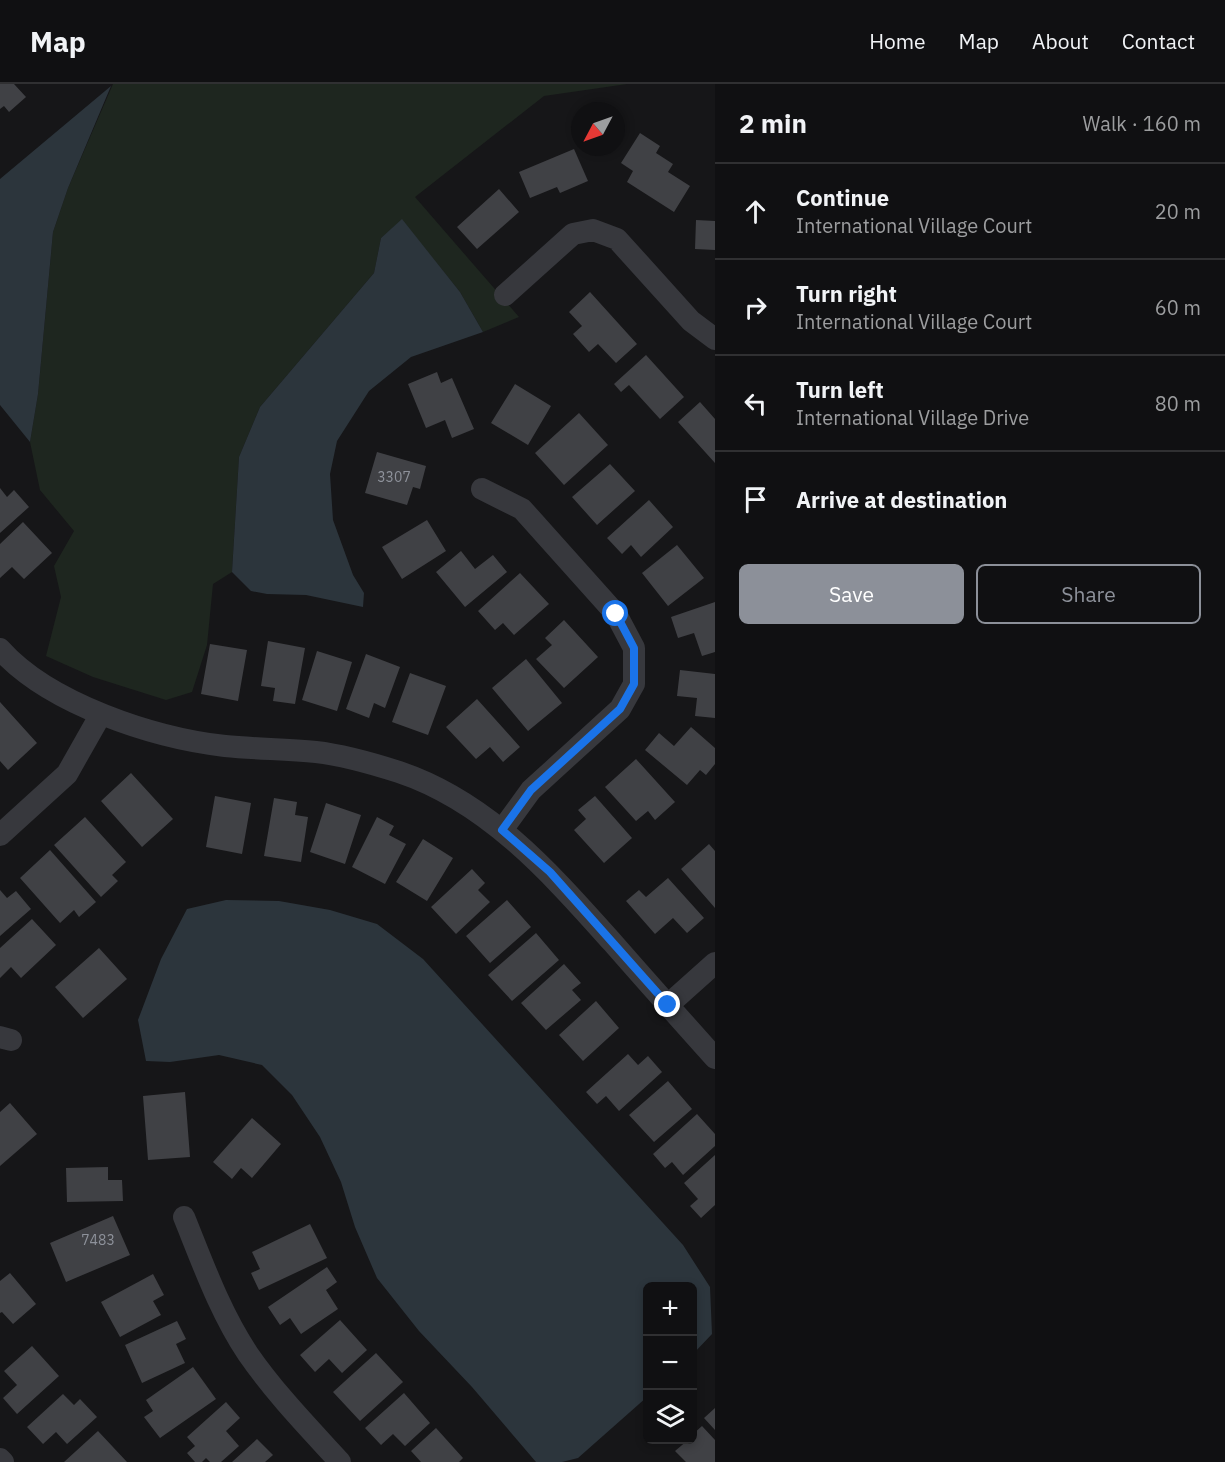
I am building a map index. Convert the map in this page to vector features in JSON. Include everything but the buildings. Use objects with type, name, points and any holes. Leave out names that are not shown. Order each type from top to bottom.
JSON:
[{"type":"street","points":[[505,295],[573,234],[593,230],[617,239],[691,321],[715,339]]},
{"type":"street","points":[[482,489],[522,509],[616,614],[634,648],[634,684],[620,709],[531,790],[502,830]]},
{"type":"street","points":[[0,649],[42,684],[101,714],[161,733],[224,746],[318,753],[400,773],[455,799],[502,830],[550,872],[715,1058]]},
{"type":"street","points":[[0,835],[67,774],[101,714]]},
{"type":"street","points":[[668,1005],[715,963]]},
{"type":"street","points":[[184,1218],[220,1305],[248,1353],[282,1397],[340,1462]]},
{"type":"shaded area","points":[[113,84],[627,84],[544,96],[415,197],[519,317],[483,332],[460,292],[402,220],[381,238],[374,273],[260,407],[239,457],[232,572],[213,584],[207,645],[192,692],[166,700],[93,677],[46,656],[61,597],[54,566],[74,531],[40,490],[30,442],[38,394],[53,232],[68,188]]},
{"type":"shaded area","points":[[111,86],[68,188],[53,232],[38,394],[30,442],[0,405],[0,179]]},
{"type":"shaded area","points":[[402,219],[460,292],[483,332],[411,357],[369,391],[337,441],[330,474],[333,520],[353,575],[364,593],[363,607],[306,595],[267,594],[251,591],[232,572],[239,457],[260,407],[374,273],[381,238]]},
{"type":"shaded area","points":[[226,900],[279,901],[330,910],[377,924],[423,959],[683,1245],[710,1287],[712,1334],[697,1350],[697,1282],[643,1282],[643,1401],[578,1458],[562,1462],[536,1462],[472,1387],[419,1331],[377,1278],[355,1227],[341,1182],[320,1137],[292,1095],[262,1065],[219,1055],[170,1062],[146,1061],[138,1020],[161,959],[187,909]]},
{"type":"route","points":[[616,614],[634,648],[634,684],[620,709],[531,790],[502,830],[550,872],[668,1005]]}]
